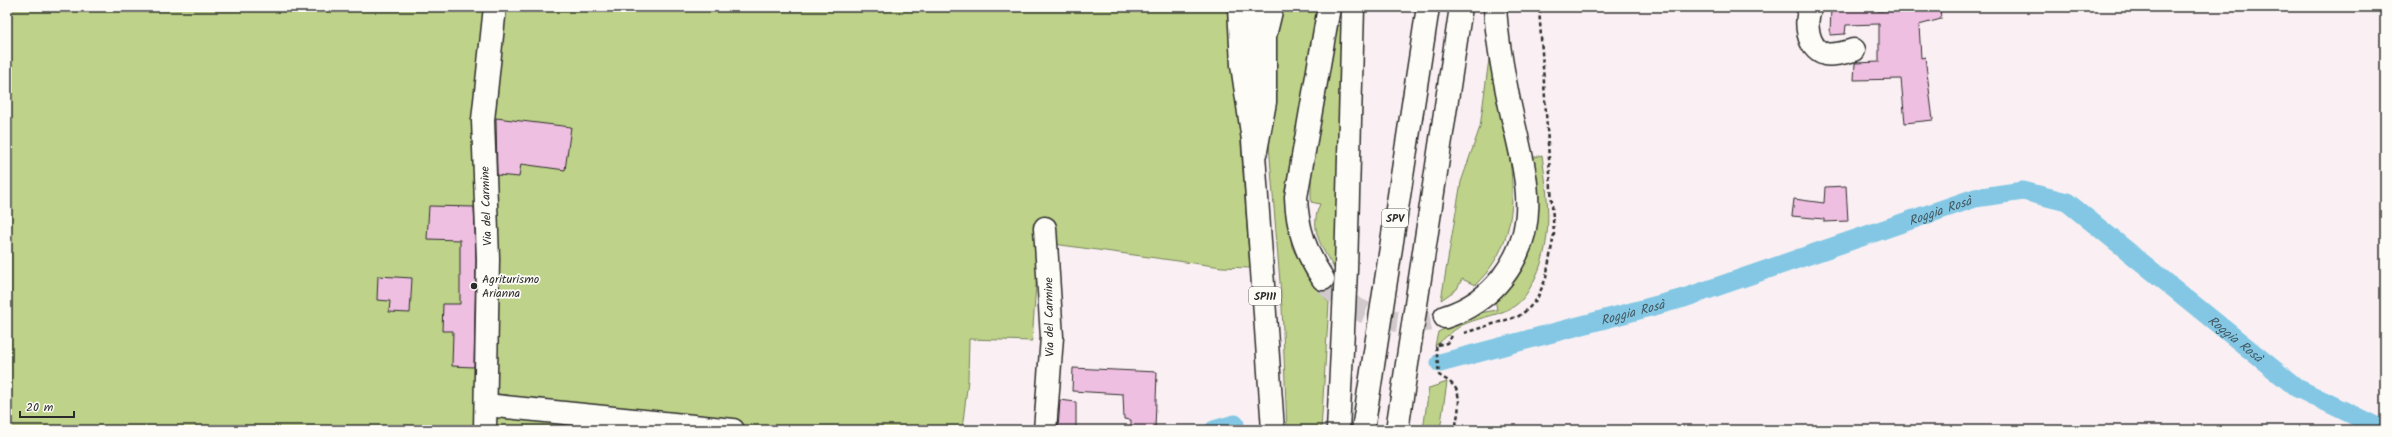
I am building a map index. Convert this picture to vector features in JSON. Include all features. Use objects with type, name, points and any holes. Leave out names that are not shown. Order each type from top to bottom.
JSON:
[{"type":"main road","name":"Via del Carmine","points":[[485,430],[488,259],[483,120],[495,7]]},
{"type":"main road","name":"SP111","points":[[1239,7],[1242,64],[1253,140]]},
{"type":"main road","name":"SP111","points":[[1255,7],[1253,140],[1273,430]]},
{"type":"main road","points":[[1254,162],[1265,102],[1265,36],[1272,7]]},
{"type":"main road","points":[[1323,279],[1303,242],[1297,220],[1296,197],[1329,7]]},
{"type":"main road","points":[[1338,430],[1346,270],[1353,7]]},
{"type":"main road","name":"SPV","points":[[1363,430],[1428,7]]},
{"type":"main road","points":[[1397,430],[1461,7]]},
{"type":"main road","points":[[1445,317],[1470,306],[1497,285],[1516,256],[1527,222],[1528,197],[1525,170],[1504,74],[1495,7]]},
{"type":"main road","points":[[1810,7],[1808,13],[1808,33],[1815,48],[1825,54],[1854,50]]},
{"type":"main road","name":"Via del Carmine","points":[[1045,228],[1052,337],[1045,430]]},
{"type":"main road","points":[[486,405],[733,430]]},
{"type":"path","points":[[1436,346],[1439,375],[1454,385],[1458,394],[1459,406],[1455,430]]},
{"type":"green space","points":[[7,7],[1231,7],[1250,268],[1222,267],[1039,242],[1032,341],[969,339],[968,380],[962,430],[7,430]]},
{"type":"green space","points":[[1281,7],[1323,7],[1286,203],[1292,247],[1306,275],[1329,303],[1321,430],[1287,430],[1282,307],[1269,145],[1274,96],[1274,34]]},
{"type":"green space","points":[[1335,24],[1345,27],[1338,269],[1334,268],[1318,237],[1316,221],[1320,204],[1311,202],[1311,155]]},
{"type":"green space","points":[[1489,59],[1508,147],[1512,177],[1512,207],[1506,235],[1495,261],[1475,285],[1462,279],[1457,289],[1441,300],[1461,182],[1480,127]]},
{"type":"green space","points":[[1542,155],[1546,188],[1548,222],[1547,238],[1539,270],[1526,295],[1513,307],[1473,321],[1454,330],[1435,346],[1438,332],[1479,313],[1497,310],[1495,299],[1501,293],[1531,158]]},
{"type":"green space","points":[[1447,382],[1440,430],[1423,430],[1429,388]]},
{"type":"building","points":[[1831,7],[1878,7],[1878,11],[1940,7],[1941,19],[1919,25],[1921,58],[1925,57],[1933,120],[1905,123],[1901,79],[1854,80],[1855,63],[1879,62],[1879,24],[1846,25],[1845,34],[1830,35]]},
{"type":"building","points":[[496,118],[571,127],[565,170],[521,164],[519,177],[497,175]]},
{"type":"building","points":[[1846,186],[1848,221],[1824,222],[1824,219],[1792,216],[1794,199],[1824,203],[1825,187]]},
{"type":"building","points":[[429,206],[474,207],[476,259],[474,367],[452,366],[453,331],[442,331],[443,304],[460,304],[460,240],[427,239]]},
{"type":"building","points":[[378,276],[412,278],[410,313],[389,312],[390,301],[377,300]]},
{"type":"building","points":[[1073,368],[1157,372],[1155,430],[1131,430],[1131,420],[1124,419],[1123,394],[1072,391]]},
{"type":"building","points":[[1060,400],[1076,402],[1076,430],[1058,430]]},
{"type":"waterway","name":"Roggia Rosà","points":[[1440,363],[1684,298],[1975,198],[2023,191],[2067,202],[2297,388],[2384,430]]},
{"type":"waterway","name":"Roggia Rosà","points":[[1214,430],[1235,424]]},
{"type":"tunnel","points":[[1323,279],[1334,292],[1347,303],[1378,317],[1394,321],[1411,322],[1428,321],[1445,317]]},
{"type":"place","name":"Agriturismo Arianna","points":[[474,286]]}]
